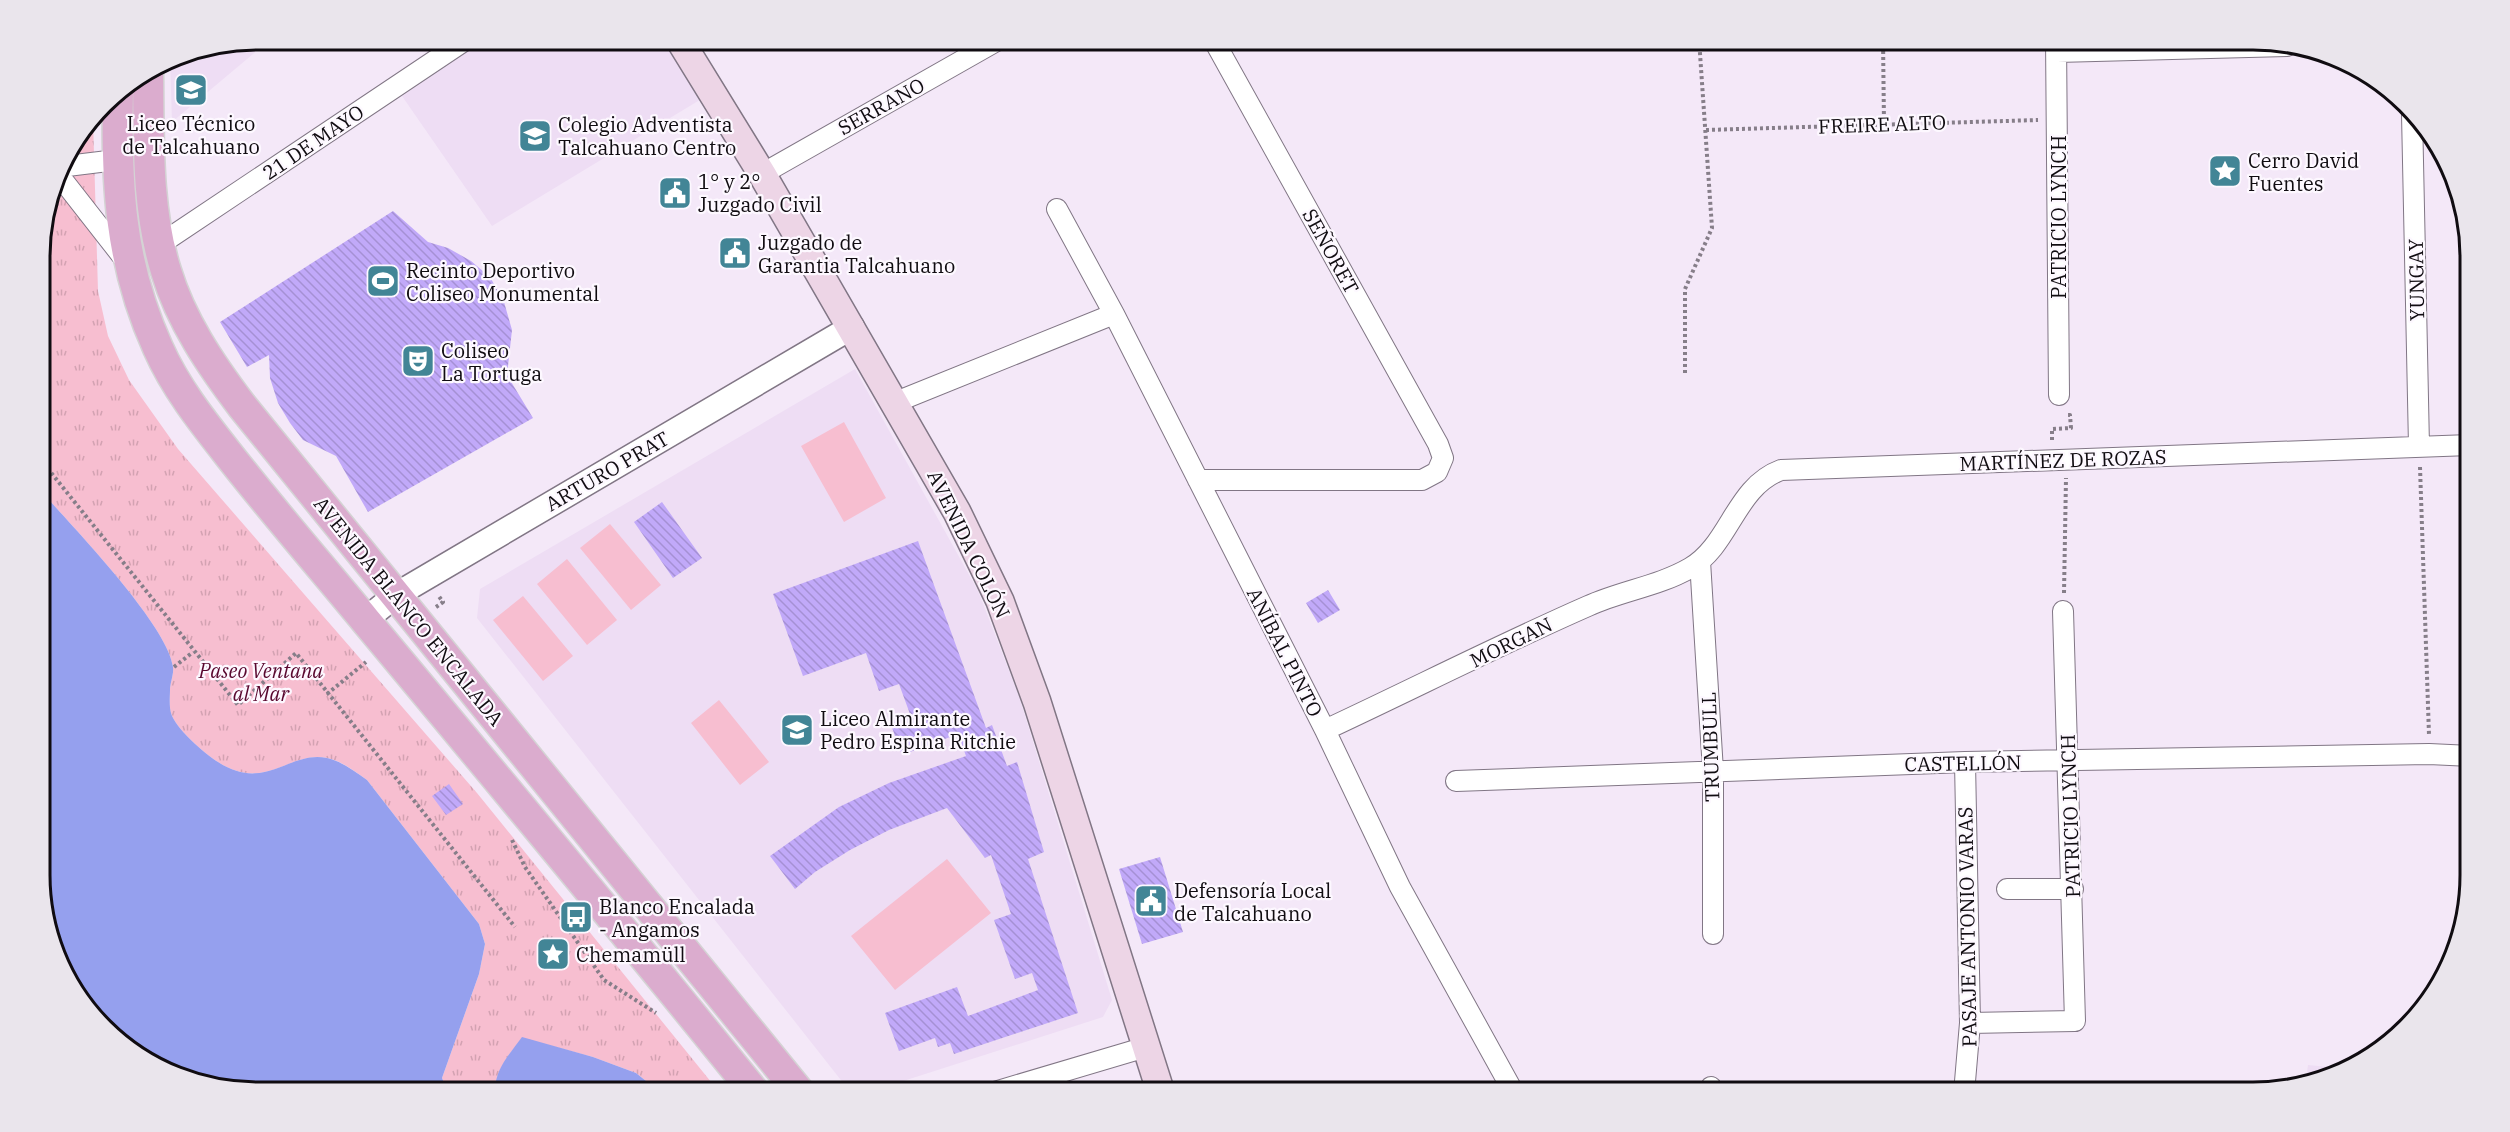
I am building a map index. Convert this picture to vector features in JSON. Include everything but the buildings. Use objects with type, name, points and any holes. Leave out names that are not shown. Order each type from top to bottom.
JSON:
[{"type":"main road","name":"AVENIDA COLÓN","points":[[686,50],[762,174],[896,402],[980,556],[1020,651],[1157,1082]]},
{"type":"main road","name":"AVENIDA BLANCO ENCALADA","points":[[148,80],[150,170],[159,245],[176,298],[206,356],[242,406],[791,1082]]},
{"type":"main road","name":"AVENIDA BLANCO ENCALADA","points":[[118,103],[116,160],[119,208],[129,265],[158,350],[192,407],[746,1082]]},
{"type":"street","name":"21 DE MAYO","points":[[159,245],[451,50]]},
{"type":"street","name":"SERRANO","points":[[762,174],[981,50]]},
{"type":"street","name":"SEÑORET","points":[[1198,480],[1422,480],[1430,477],[1441,465],[1442,451],[1219,50]]},
{"type":"street","name":"PATRICIO LYNCH","points":[[2057,50],[2059,395]]},
{"type":"street","name":"YUNGAY","points":[[2412,124],[2419,446]]},
{"type":"street","points":[[70,166],[116,160]]},
{"type":"street","points":[[64,181],[129,265]]},
{"type":"street","name":"ANÍBAL PINTO","points":[[1057,209],[1114,314],[1325,730],[1408,903],[1508,1082]]},
{"type":"street","points":[[896,402],[1114,314]]},
{"type":"street","name":"ARTURO PRAT","points":[[365,620],[396,595],[852,327]]},
{"type":"street","name":"MARTÍNEZ DE ROZAS","points":[[1700,561],[1752,488],[1769,474],[1781,470],[2460,445]]},
{"type":"street","name":"MORGAN","points":[[1325,730],[1594,603],[1678,574],[1700,561]]},
{"type":"street","name":"TRUMBULL","points":[[1700,561],[1713,771],[1713,934]]},
{"type":"street","name":"PATRICIO LYNCH","points":[[1970,1023],[2075,1021],[2073,889],[2063,611]]},
{"type":"street","name":"CASTELLÓN","points":[[1456,781],[1965,762],[2429,754],[2460,755]]},
{"type":"street","name":"PASAJE ANTONIO VARAS","points":[[1965,762],[1970,1023],[1965,1082]]},
{"type":"street","points":[[2007,889],[2073,889]]},
{"type":"street","points":[[1028,1082],[1146,1047]]},
{"type":"path","points":[[1685,373],[1685,289],[1712,228],[1700,50]]},
{"type":"path","points":[[1882,50],[1884,124]]},
{"type":"path","name":"FREIRE ALTO","points":[[1706,130],[2057,119]]},
{"type":"path","points":[[2059,415],[2070,415],[2071,428],[2052,429],[2052,441],[2066,440],[2063,611]]},
{"type":"path","points":[[2419,446],[2429,754]]},
{"type":"path","points":[[50,472],[238,705],[296,653],[515,927]]},
{"type":"path","points":[[327,694],[386,646]]},
{"type":"path","points":[[174,667],[193,652]]},
{"type":"shaded area","name":"Liceo Técnico de Talcahuano","points":[[258,50],[172,122],[170,68],[216,53]]},
{"type":"shaded area","name":"Colegio Adventista Talcahuano Centro","points":[[471,50],[673,50],[703,98],[492,226],[402,96]]},
{"type":"shaded area","name":"Liceo Almirante Pedro Espina Ritchie","points":[[855,369],[978,591],[1019,696],[1112,1000],[1103,1017],[900,1082],[842,1082],[477,618],[480,589]]},
{"type":"shaded area","points":[[2308,1065],[2331,1067],[2320,1072],[2306,1076]]},
{"type":"green space","name":"Paseo Ventana al Mar","points":[[93,129],[98,291],[108,336],[129,380],[178,449],[477,793],[711,1082],[647,1082],[636,1073],[593,1057],[522,1038],[500,1070],[496,1082],[444,1082],[442,1078],[479,974],[485,944],[479,924],[367,780],[353,770],[332,759],[314,757],[277,769],[250,773],[235,770],[218,762],[191,740],[178,726],[170,711],[173,667],[167,649],[137,602],[50,501],[51,229],[60,190],[84,141]]},
{"type":"green space","points":[[844,422],[886,498],[844,522],[801,446]]},
{"type":"green space","points":[[610,524],[661,585],[631,610],[580,548]]},
{"type":"green space","points":[[567,559],[617,620],[587,645],[537,584]]},
{"type":"green space","points":[[523,596],[573,656],[543,681],[493,620]]},
{"type":"green space","points":[[719,700],[769,762],[740,785],[691,723]]},
{"type":"green space","points":[[947,859],[991,913],[895,990],[851,936]]},
{"type":"water","points":[[50,501],[137,602],[167,649],[173,667],[170,690],[171,713],[178,726],[191,740],[218,762],[235,770],[250,773],[276,769],[313,757],[332,759],[352,770],[367,780],[479,924],[485,944],[479,974],[442,1078],[444,1082],[243,1082],[216,1079],[190,1072],[153,1055],[130,1040],[92,1002],[65,955],[51,903]]},
{"type":"water","points":[[522,1037],[593,1057],[636,1073],[647,1082],[496,1082],[507,1057]]},
{"type":"place","name":"Liceo Técnico de Talcahuano","points":[[191,90]]},
{"type":"place","name":"Colegio Adventista Talcahuano Centro","points":[[535,136]]},
{"type":"place","name":"Cerro David Fuentes","points":[[2225,171]]},
{"type":"place","name":"1° y 2° Juzgado Civil","points":[[675,193]]},
{"type":"place","name":"Juzgado de Garantia Talcahuano","points":[[735,253]]},
{"type":"place","name":"Recinto Deportivo Coliseo Monumental","points":[[383,281]]},
{"type":"place","name":"Coliseo La Tortuga","points":[[418,361]]},
{"type":"place","name":"Liceo Almirante Pedro Espina Ritchie","points":[[797,730]]},
{"type":"place","name":"Defensoría Local de Talcahuano","points":[[1151,901]]},
{"type":"place","name":"Blanco Encalada - Angamos","points":[[576,917]]},
{"type":"place","name":"Chemamüll","points":[[553,954]]}]
